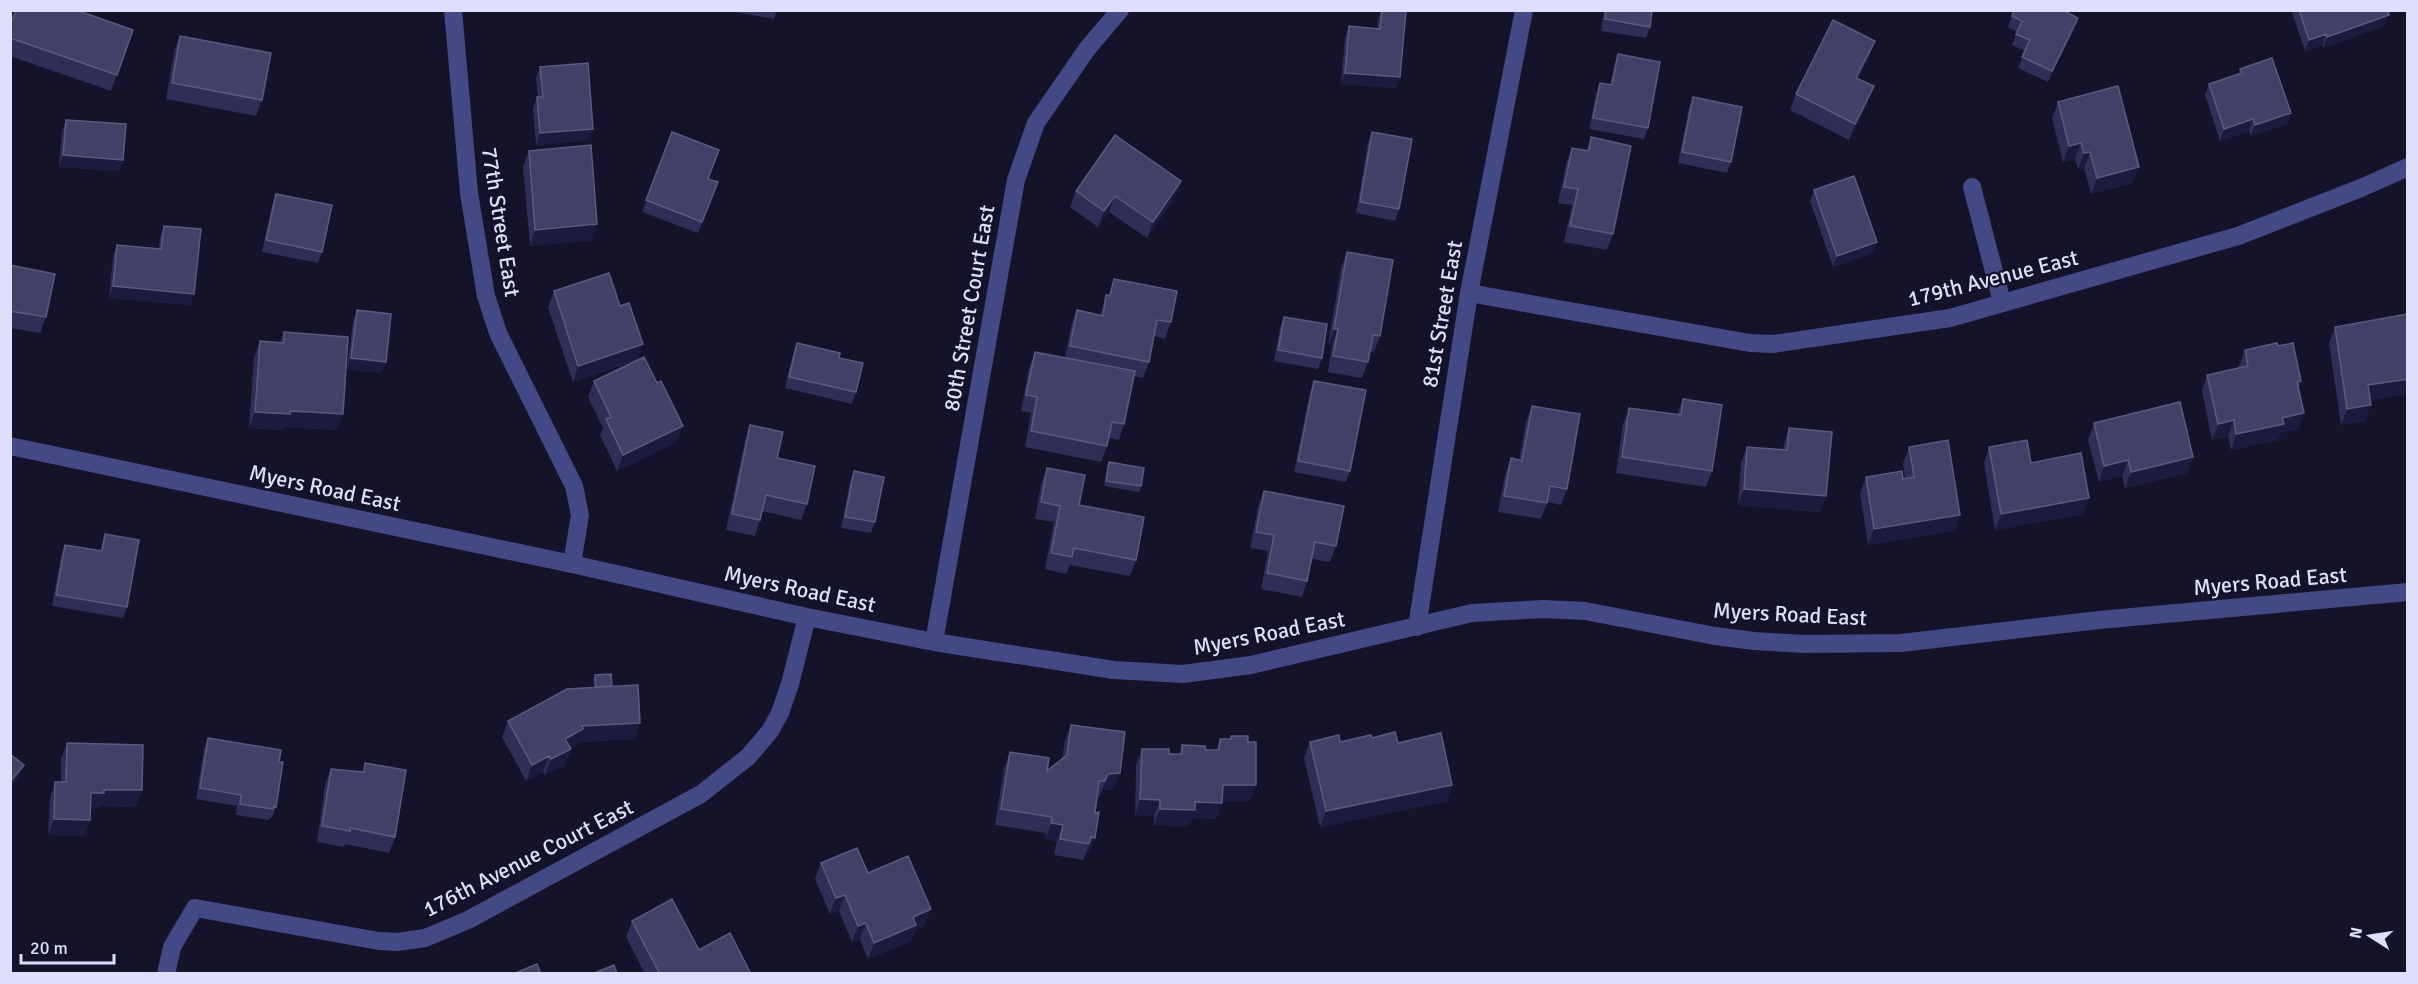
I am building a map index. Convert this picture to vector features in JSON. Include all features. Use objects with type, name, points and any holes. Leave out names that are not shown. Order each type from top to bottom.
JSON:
[{"type":"street","name":"77th Street East","points":[[453,10],[469,193],[486,296],[498,333],[574,486],[580,515],[572,564]]},
{"type":"street","name":"80th Street Court East","points":[[934,642],[1016,180],[1036,123],[1087,49],[1120,10]]},
{"type":"street","name":"81st Street East","points":[[1417,627],[1469,294],[1524,10]]},
{"type":"street","name":"179th Avenue East","points":[[1469,294],[1750,343],[1773,345],[1950,318],[2238,236],[2408,167]]},
{"type":"street","points":[[1972,188],[2002,302]]},
{"type":"street","name":"Myers Road East","points":[[10,447],[934,642],[1114,670],[1183,674],[1251,665],[1472,613],[1543,609],[1595,613],[1715,636],[1754,641],[1804,644],[1901,644],[2099,620],[2408,592]]},
{"type":"street","name":"176th Avenue Court East","points":[[166,974],[172,947],[195,908],[379,941],[397,942],[425,938],[468,920],[701,794],[748,757],[770,731],[780,713],[790,684],[807,616]]},
{"type":"building","points":[[16,10],[76,10],[133,30],[117,75],[10,38],[10,25]]},
{"type":"building","points":[[1382,10],[1406,11],[1400,77],[1345,73],[1349,26],[1380,29]]},
{"type":"building","points":[[1606,10],[1652,10],[1650,27],[1605,19]]},
{"type":"building","points":[[2014,10],[2064,10],[2078,18],[2052,71],[2022,57],[2030,40],[2016,34],[2022,21],[2012,16]]},
{"type":"building","points":[[2299,10],[2388,10],[2389,15],[2327,37],[2326,34],[2309,40]]},
{"type":"building","points":[[1833,20],[1875,41],[1856,78],[1874,86],[1855,124],[1796,94]]},
{"type":"building","points":[[180,36],[271,53],[262,100],[172,83]]},
{"type":"building","points":[[1618,54],[1660,62],[1648,128],[1593,118],[1600,83],[1612,85]]},
{"type":"building","points":[[2272,58],[2291,113],[2255,125],[2253,119],[2224,129],[2209,84],[2242,73],[2240,69]]},
{"type":"building","points":[[588,63],[593,129],[540,133],[537,97],[543,97],[540,67]]},
{"type":"building","points":[[2118,86],[2139,167],[2097,178],[2090,152],[2084,153],[2081,143],[2069,146],[2058,102]]},
{"type":"building","points":[[1693,97],[1742,107],[1731,162],[1682,152]]},
{"type":"building","points":[[66,120],[126,124],[123,160],[63,155]]},
{"type":"building","points":[[672,132],[719,150],[708,179],[718,182],[702,222],[646,200]]},
{"type":"building","points":[[1372,132],[1412,139],[1399,209],[1360,202]]},
{"type":"building","points":[[1115,135],[1181,181],[1153,222],[1115,196],[1104,211],[1076,191]]},
{"type":"building","points":[[1591,137],[1631,146],[1613,234],[1570,226],[1578,189],[1564,187],[1572,148],[1589,151]]},
{"type":"building","points":[[591,145],[597,224],[535,230],[529,151]]},
{"type":"building","points":[[1854,176],[1877,242],[1837,256],[1814,190]]},
{"type":"building","points":[[276,194],[332,205],[322,252],[266,240]]},
{"type":"building","points":[[164,226],[201,229],[194,294],[113,286],[117,245],[161,249]]},
{"type":"building","points":[[1347,252],[1393,260],[1380,336],[1373,335],[1368,362],[1333,356],[1338,329],[1334,329]]},
{"type":"building","points":[[10,265],[55,274],[46,317],[10,311]]},
{"type":"building","points":[[609,273],[620,306],[629,303],[643,344],[578,366],[554,291]]},
{"type":"building","points":[[1114,279],[1177,291],[1171,322],[1157,320],[1149,362],[1070,346],[1077,310],[1103,316],[1106,295],[1110,296]]},
{"type":"building","points":[[357,310],[391,314],[386,362],[351,358]]},
{"type":"building","points":[[2408,314],[2408,379],[2368,385],[2371,405],[2347,409],[2335,327]]},
{"type":"building","points":[[1284,317],[1327,324],[1322,358],[1278,350]]},
{"type":"building","points":[[284,332],[348,337],[343,414],[255,412],[260,341],[284,343]]},
{"type":"building","points":[[797,343],[840,353],[839,358],[863,363],[856,392],[789,377]]},
{"type":"building","points":[[2277,343],[2278,346],[2293,343],[2301,381],[2297,382],[2304,413],[2282,418],[2284,424],[2236,434],[2234,420],[2218,424],[2207,375],[2248,366],[2245,350]]},
{"type":"building","points":[[1035,352],[1135,371],[1124,424],[1112,422],[1107,446],[1031,431],[1037,397],[1026,395]]},
{"type":"building","points":[[644,357],[657,383],[661,381],[683,426],[623,455],[606,419],[611,417],[594,381]]},
{"type":"building","points":[[1314,381],[1366,390],[1350,471],[1298,461]]},
{"type":"building","points":[[1683,399],[1722,405],[1712,471],[1622,457],[1629,408],[1681,415]]},
{"type":"building","points":[[2180,402],[2193,457],[2131,472],[2128,460],[2104,466],[2094,423]]},
{"type":"building","points":[[1532,406],[1580,414],[1567,489],[1550,486],[1547,503],[1504,496],[1511,458],[1522,461]]},
{"type":"building","points":[[750,425],[783,432],[777,458],[815,466],[807,504],[766,495],[760,520],[732,514]]},
{"type":"building","points":[[1789,428],[1832,432],[1826,496],[1744,489],[1747,447],[1787,450]]},
{"type":"building","points":[[1948,440],[1960,515],[1874,529],[1866,477],[1902,471],[1903,479],[1914,477],[1909,447]]},
{"type":"building","points":[[2027,440],[2031,463],[2081,453],[2089,498],[2001,514],[1989,447]]},
{"type":"building","points":[[1109,462],[1144,468],[1141,486],[1106,481]]},
{"type":"building","points":[[1047,468],[1085,475],[1079,505],[1144,517],[1136,560],[1074,548],[1072,557],[1051,553],[1060,506],[1041,502]]},
{"type":"building","points":[[854,471],[884,477],[875,522],[845,517]]},
{"type":"building","points":[[1264,491],[1344,506],[1336,546],[1315,542],[1307,581],[1267,573],[1274,535],[1256,532]]},
{"type":"building","points":[[105,534],[139,540],[127,607],[56,595],[65,545],[102,551]]},
{"type":"building","points":[[611,674],[612,686],[596,687],[595,675]]},
{"type":"building","points":[[638,685],[640,723],[582,726],[583,729],[565,739],[571,749],[551,759],[549,756],[532,765],[508,721],[567,689]]},
{"type":"building","points":[[1071,725],[1125,732],[1120,773],[1108,774],[1105,781],[1099,781],[1095,813],[1099,812],[1095,838],[1091,837],[1089,844],[1060,839],[1063,825],[1051,823],[1052,817],[1001,809],[1010,752],[1049,758],[1047,771],[1067,755]]},
{"type":"building","points":[[1395,732],[1398,743],[1441,733],[1452,785],[1326,811],[1310,742],[1339,735],[1340,742]]},
{"type":"building","points":[[1231,736],[1248,736],[1248,742],[1256,742],[1256,785],[1223,785],[1222,803],[1195,802],[1195,810],[1160,809],[1160,800],[1140,799],[1142,749],[1169,749],[1169,754],[1182,754],[1182,745],[1205,746],[1206,750],[1219,750],[1220,739],[1231,739]]},
{"type":"building","points":[[208,738],[281,750],[279,762],[283,762],[276,807],[274,806],[273,809],[240,804],[241,795],[200,788]]},
{"type":"building","points":[[67,743],[143,745],[142,790],[104,790],[104,793],[91,793],[90,820],[54,819],[55,782],[66,782]]},
{"type":"building","points":[[10,754],[24,765],[10,782]]},
{"type":"building","points":[[365,763],[406,770],[395,837],[350,828],[350,831],[322,826],[331,769],[364,772]]},
{"type":"building","points":[[857,848],[868,873],[908,856],[931,909],[913,917],[916,925],[874,943],[866,923],[858,926],[845,895],[836,898],[821,863]]},
{"type":"building","points":[[672,899],[699,950],[730,933],[751,974],[660,974],[632,921]]},
{"type":"building","points":[[537,964],[541,974],[513,974]]},
{"type":"building","points":[[614,965],[617,974],[592,974]]}]
